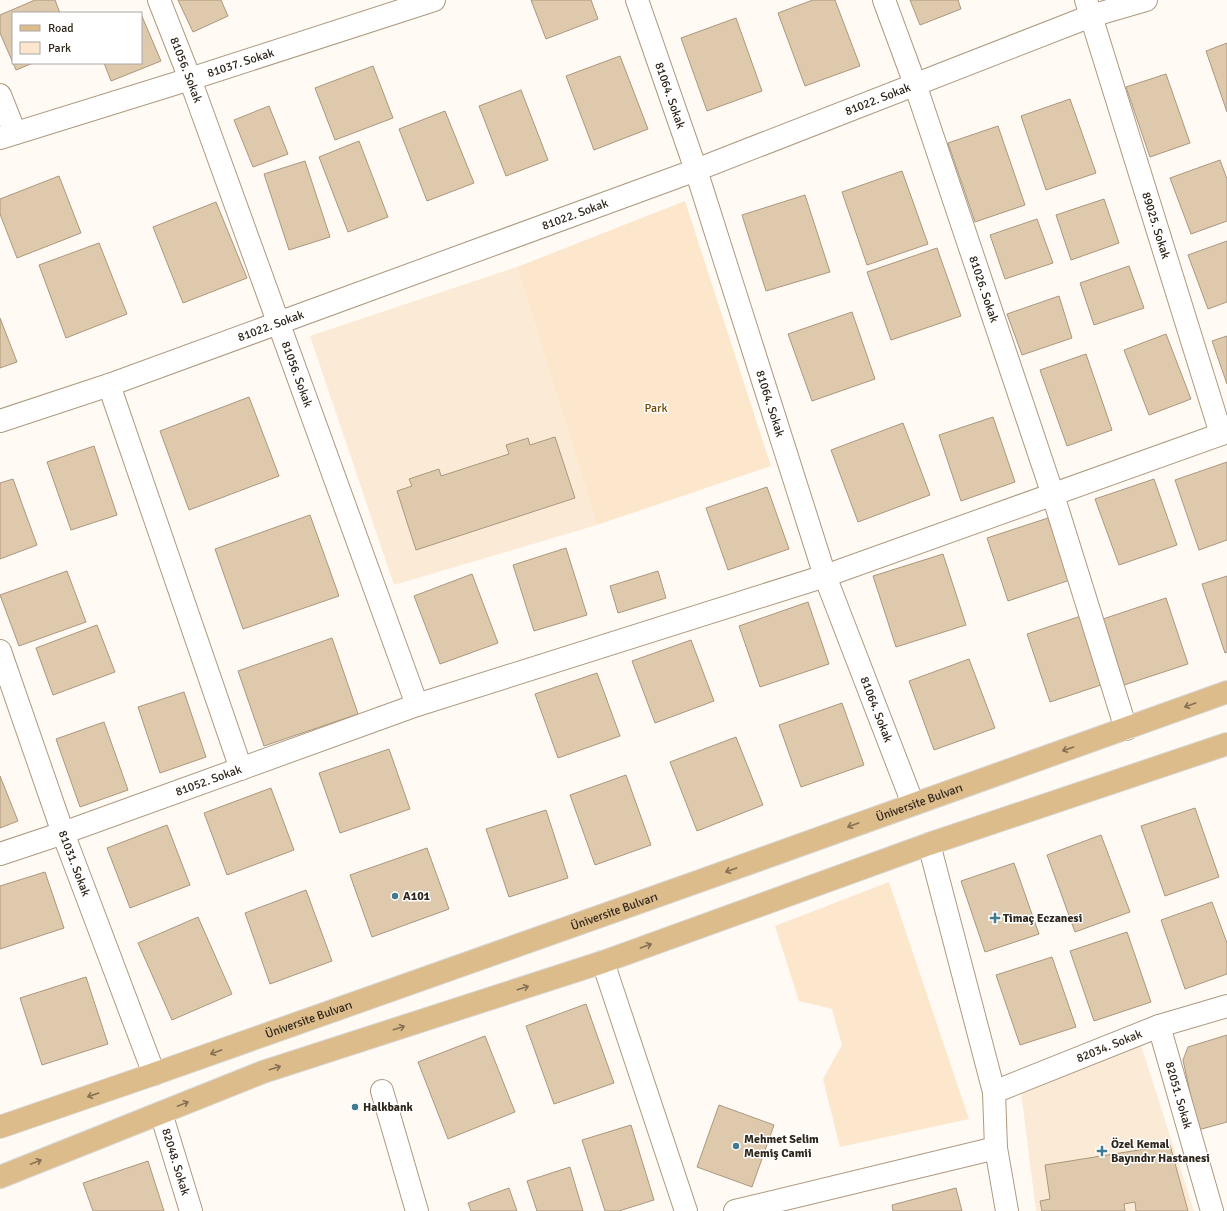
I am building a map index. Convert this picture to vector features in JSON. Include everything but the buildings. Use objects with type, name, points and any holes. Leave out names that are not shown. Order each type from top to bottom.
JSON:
[{"type":"main road","name":"Üniversite Bulvarı","points":[[0,1127],[687,886],[1227,692]]},
{"type":"main road","points":[[0,1176],[263,1072],[603,962],[929,844],[1227,744]]},
{"type":"street","name":"81056. Sokak","points":[[159,0],[190,79],[417,705]]},
{"type":"street","name":"81037. Sokak","points":[[7,135],[190,79],[387,7],[434,0]]},
{"type":"street","name":"81064. Sokak","points":[[637,0],[696,170],[826,576],[913,804]]},
{"type":"street","name":"81026. Sokak","points":[[884,0],[915,84],[1053,495],[1126,729]]},
{"type":"street","name":"81022. Sokak","points":[[0,421],[109,385],[696,170],[915,84],[1089,8],[1146,0]]},
{"type":"street","name":"89025. Sokak","points":[[1089,8],[1224,433]]},
{"type":"street","points":[[0,95],[7,135]]},
{"type":"street","points":[[109,385],[241,769]]},
{"type":"street","name":"81052. Sokak","points":[[0,854],[63,833],[417,705],[826,576],[1224,433]]},
{"type":"street","name":"81031. Sokak","points":[[0,651],[63,833],[154,1074]]},
{"type":"street","points":[[929,844],[994,1092],[996,1148],[1008,1211]]},
{"type":"street","points":[[603,962],[686,1211]]},
{"type":"street","name":"82034. Sokak","points":[[994,1092],[1159,1026],[1227,1006]]},
{"type":"street","name":"82051. Sokak","points":[[1159,1026],[1212,1211]]},
{"type":"street","points":[[382,1091],[417,1211]]},
{"type":"street","name":"82048. Sokak","points":[[161,1113],[191,1211]]},
{"type":"street","points":[[735,1211],[996,1148]]},
{"type":"shaded area","points":[[517,267],[597,525],[394,585],[310,336]]},
{"type":"shaded area","name":"Özel Kemal Bayındır Hastanesi","points":[[1141,1045],[1194,1211],[1036,1211],[1021,1092]]},
{"type":"green space","name":"Park","points":[[685,201],[771,466],[597,525],[517,267]]},
{"type":"green space","points":[[889,882],[969,1119],[840,1147],[823,1079],[842,1045],[832,1009],[799,1001],[775,926]]},
{"type":"place","name":"A101","points":[[395,896]]},
{"type":"place","name":"Timaç Eczanesi","points":[[995,918]]},
{"type":"place","name":"Halkbank","points":[[355,1107]]},
{"type":"place","name":"Mehmet Selim Memiş Camii","points":[[736,1146]]},
{"type":"place","name":"Özel Kemal Bayındır Hastanesi","points":[[1102,1151]]}]
